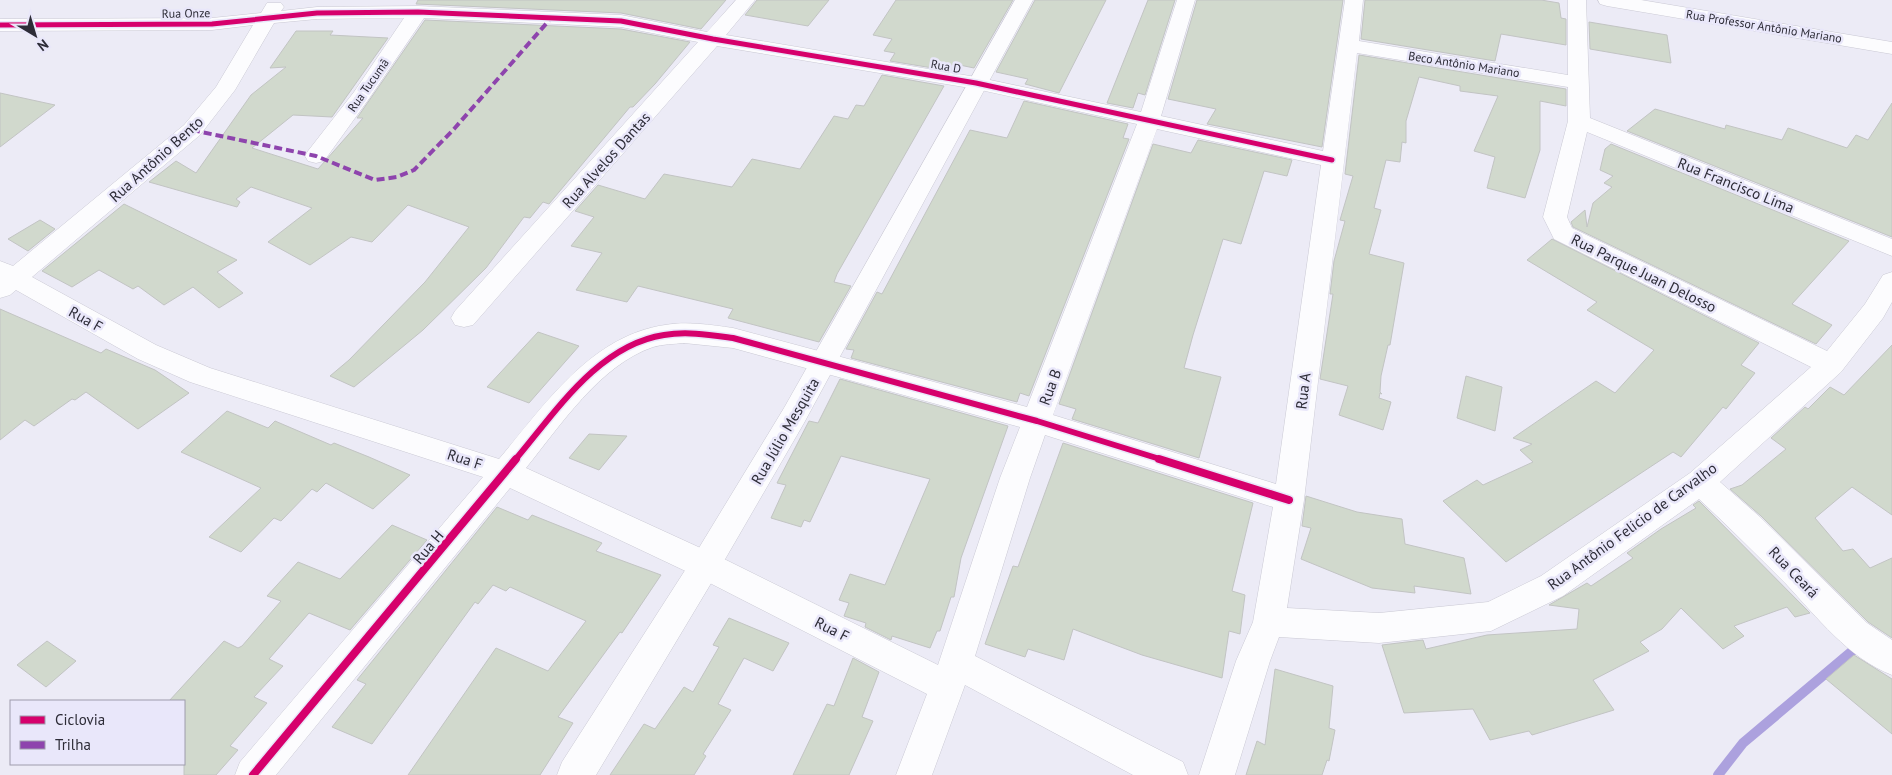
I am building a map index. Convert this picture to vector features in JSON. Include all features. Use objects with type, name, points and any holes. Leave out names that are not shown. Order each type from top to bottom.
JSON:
[{"type":"street","name":"Rua Antônio Bento","points":[[5,280],[192,130],[225,90],[267,18],[280,0]]},
{"type":"street","name":"Rua Alvelos Dantas","points":[[464,318],[746,0]]},
{"type":"street","name":"Rua Júlio Mesquita","points":[[575,775],[707,566],[824,362],[976,83],[1024,0]]},
{"type":"street","name":"Rua B","points":[[914,775],[952,675],[1015,478],[1149,120],[1186,0]]},
{"type":"street","name":"Rua A","points":[[1217,775],[1253,661],[1269,622],[1289,500],[1354,0]]},
{"type":"street","name":"Rua Parque Juan Delosso","points":[[1578,0],[1579,121],[1556,218],[1563,233],[1831,365]]},
{"type":"street","name":"Rua Professor Antônio Mariano","points":[[1607,0],[1745,16],[1892,48]]},
{"type":"street","name":"Rua Onze","points":[[0,25],[212,24],[317,13],[418,12],[552,17]]},
{"type":"street","name":"Rua Tucumã","points":[[316,156],[361,96],[418,12]]},
{"type":"street","name":"Rua D","points":[[552,17],[626,14],[713,39],[976,83],[1332,160]]},
{"type":"street","name":"Beco Antônio Mariano","points":[[1348,45],[1580,83]]},
{"type":"street","name":"Rua Francisco Lima","points":[[1579,121],[1892,248]]},
{"type":"street","name":"Rua F","points":[[5,280],[147,352],[200,375],[507,473],[707,566],[1170,775]]},
{"type":"street","name":"Rua Antônio Felicio de Carvalho","points":[[1269,622],[1379,628],[1491,616],[1552,586],[1700,482],[1831,365],[1874,311],[1892,282]]},
{"type":"street","name":"Rua H","points":[[253,775],[507,473],[577,386],[608,359],[631,344],[665,333],[693,332],[733,338],[824,362],[1037,421],[1289,500]]},
{"type":"street","name":"Rua Ceará","points":[[1700,482],[1750,526],[1855,634],[1892,658]]},
{"type":"building","points":[[418,0],[726,0],[701,29],[621,13],[416,4]]},
{"type":"building","points":[[757,0],[829,0],[808,26],[745,15]]},
{"type":"building","points":[[896,0],[1013,0],[974,68],[955,64],[951,71],[890,61],[895,53],[884,51],[892,39],[873,35]]},
{"type":"building","points":[[1035,0],[1106,0],[1059,93],[1025,84],[1028,79],[996,72]]},
{"type":"building","points":[[1148,0],[1175,0],[1145,95],[1138,93],[1133,108],[1107,103]]},
{"type":"building","points":[[1197,0],[1343,0],[1322,147],[1207,124],[1216,109],[1168,99]]},
{"type":"building","points":[[1365,0],[1541,0],[1559,3],[1561,18],[1566,19],[1566,45],[1501,34],[1495,61],[1361,39]]},
{"type":"building","points":[[425,20],[621,29],[690,42],[655,84],[633,107],[630,107],[549,204],[543,202],[530,218],[524,217],[486,268],[423,330],[354,387],[330,376],[349,360],[425,282],[469,227],[408,205],[372,242],[351,237],[310,265],[268,242],[312,208],[251,187],[236,199],[240,202],[237,207],[149,182],[176,161],[196,173],[251,95],[286,67],[270,68],[296,31],[333,31],[330,35],[388,38],[332,117],[293,115],[252,148],[318,169],[363,118],[357,118]]},
{"type":"building","points":[[1589,22],[1667,35],[1671,63],[1590,49]]},
{"type":"building","points":[[1359,55],[1566,89],[1566,106],[1540,101],[1540,150],[1525,198],[1487,188],[1495,157],[1474,151],[1498,96],[1460,91],[1460,86],[1419,77],[1406,121],[1406,143],[1402,142],[1400,162],[1386,160],[1374,208],[1381,210],[1369,254],[1404,263],[1390,345],[1388,345],[1381,376],[1380,392],[1382,394],[1380,393],[1379,398],[1391,402],[1383,430],[1339,415],[1348,386],[1320,379],[1333,294],[1330,294],[1334,261],[1345,221],[1340,220],[1353,176],[1345,174]]},
{"type":"building","points":[[882,75],[944,86],[837,274],[834,282],[851,286],[819,342],[728,318],[733,309],[638,286],[627,302],[576,290],[602,253],[571,246],[594,217],[575,211],[598,185],[645,199],[664,174],[732,187],[752,159],[800,169],[834,116],[848,119],[856,105],[864,106]]},
{"type":"building","points":[[0,93],[55,105],[0,147]]},
{"type":"building","points":[[1024,101],[1128,124],[1123,138],[1129,139],[1029,396],[1020,393],[1017,402],[851,358],[854,350],[846,349],[877,292],[882,294],[970,130],[1007,138]]},
{"type":"building","points":[[1892,103],[1892,237],[1627,131],[1655,109],[1725,129],[1726,125],[1782,140],[1788,128],[1847,148],[1856,135],[1868,140]]},
{"type":"building","points":[[1198,140],[1292,160],[1287,176],[1264,171],[1241,244],[1223,239],[1193,335],[1184,368],[1221,377],[1199,458],[1072,419],[1076,409],[1059,404],[1153,144],[1191,153]]},
{"type":"building","points":[[1611,144],[1849,241],[1792,304],[1832,325],[1816,344],[1573,227],[1571,222],[1585,210],[1587,227],[1593,203],[1612,187],[1604,183],[1613,176],[1600,170],[1605,149]]},
{"type":"building","points":[[124,204],[237,260],[217,272],[243,293],[219,308],[193,287],[164,305],[138,286],[133,289],[99,270],[72,287],[42,271]]},
{"type":"building","points":[[40,220],[55,229],[28,251],[8,239]]},
{"type":"building","points":[[1552,239],[1759,343],[1741,365],[1755,373],[1726,409],[1723,407],[1681,457],[1673,452],[1506,562],[1443,501],[1477,480],[1483,485],[1533,462],[1520,450],[1532,444],[1513,438],[1596,381],[1615,393],[1654,350],[1587,310],[1597,302],[1527,260]]},
{"type":"building","points":[[0,309],[101,353],[106,349],[155,370],[189,393],[138,429],[86,392],[75,400],[72,399],[34,426],[25,420],[0,440]]},
{"type":"building","points":[[538,332],[579,346],[529,403],[487,387]]},
{"type":"building","points":[[1892,345],[1892,515],[1852,487],[1815,518],[1843,551],[1853,549],[1870,568],[1892,558],[1892,638],[1868,622],[1761,516],[1730,489],[1742,485],[1786,449],[1771,438],[1805,407],[1808,409],[1830,387],[1844,395]]},
{"type":"building","points":[[1466,376],[1502,387],[1495,431],[1457,418]]},
{"type":"building","points":[[840,379],[1008,426],[961,558],[954,597],[951,597],[940,631],[937,631],[930,648],[892,636],[891,640],[865,627],[866,623],[844,616],[849,603],[839,600],[850,574],[885,585],[930,479],[841,456],[810,522],[804,520],[801,527],[771,518],[786,485],[777,483],[809,421],[818,423]]},
{"type":"building","points":[[227,411],[268,428],[275,421],[410,475],[373,509],[326,483],[317,492],[312,489],[281,521],[274,518],[241,552],[209,537],[261,488],[181,452]]},
{"type":"building","points":[[589,434],[627,436],[599,470],[569,458]]},
{"type":"building","points":[[1063,443],[1253,503],[1232,591],[1245,595],[1240,634],[1229,631],[1222,678],[1142,655],[1073,629],[1064,660],[1028,649],[1025,657],[985,644],[1013,566],[1018,567]]},
{"type":"building","points":[[1306,496],[1357,512],[1402,519],[1405,544],[1464,558],[1471,594],[1414,586],[1415,593],[1372,588],[1301,559],[1311,528],[1302,526]]},
{"type":"building","points":[[1699,501],[1810,613],[1795,617],[1787,607],[1734,626],[1744,636],[1723,649],[1681,608],[1662,629],[1640,642],[1649,651],[1593,680],[1614,710],[1532,735],[1529,731],[1490,740],[1473,709],[1404,713],[1382,645],[1423,640],[1426,649],[1487,635],[1577,629],[1579,609],[1549,605],[1587,583],[1591,586],[1633,558],[1627,553],[1661,529],[1696,508],[1693,505]]},
{"type":"building","points":[[497,507],[528,520],[532,515],[602,543],[596,551],[661,575],[622,633],[620,632],[558,717],[573,723],[540,775],[408,775],[496,648],[548,671],[586,621],[510,587],[506,591],[493,585],[478,604],[475,602],[372,744],[332,727],[366,684],[357,680]]},
{"type":"building","points":[[392,525],[427,540],[350,630],[309,613],[269,659],[283,666],[254,697],[267,703],[230,746],[238,750],[216,775],[184,775],[185,700],[170,700],[224,641],[238,648],[242,646],[281,601],[267,596],[298,562],[340,579]]},
{"type":"building","points":[[729,618],[789,643],[773,671],[744,658],[718,704],[731,710],[703,754],[706,756],[694,775],[610,775],[644,724],[655,729],[684,687],[693,692],[719,647],[713,645]]},
{"type":"building","points":[[47,641],[76,661],[46,687],[17,665]]},
{"type":"building","points":[[1854,655],[1892,679],[1892,734],[1826,679]]},
{"type":"building","points":[[853,658],[879,672],[862,717],[873,721],[849,775],[793,775],[827,704],[834,706]]},
{"type":"building","points":[[1275,669],[1333,686],[1329,728],[1335,730],[1329,761],[1327,760],[1322,775],[1246,775],[1257,741],[1265,745]]},
{"type":"waterway","points":[[1718,775],[1743,743],[1857,647],[1862,647]]},
{"type":"marked path","points":[[192,130],[316,156],[375,180],[397,177],[414,170],[454,129],[552,17]]},
{"type":"cycle path","points":[[0,25],[212,24],[317,13],[418,12],[621,21],[713,39],[976,83],[1332,160]]},
{"type":"cycle path","points":[[253,775],[577,386],[615,355],[648,338],[665,334],[684,333],[733,338],[1037,421],[1289,500]]}]
